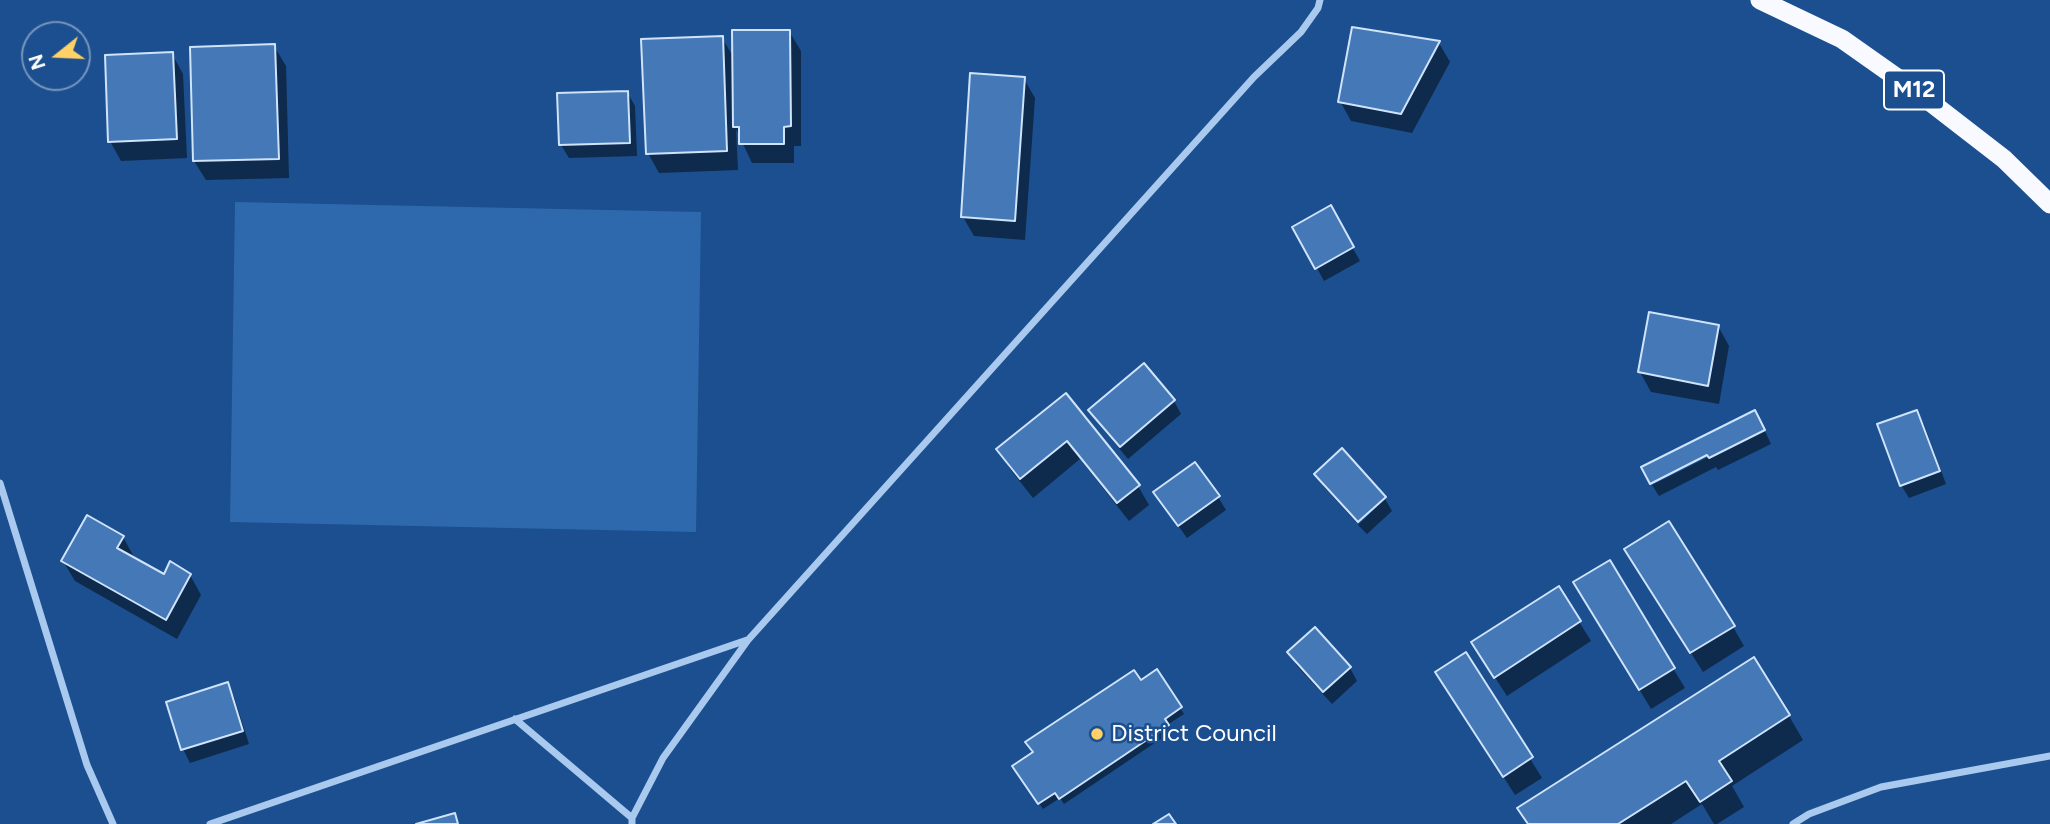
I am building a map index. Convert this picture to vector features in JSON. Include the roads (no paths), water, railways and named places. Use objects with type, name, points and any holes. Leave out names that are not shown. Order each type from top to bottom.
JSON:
[{"type":"highway","name":"M12","points":[[1760,0],[1842,39],[1920,94],[2004,159],[2050,204]]},
{"type":"street","points":[[514,719],[632,821],[663,758],[748,640],[1254,77],[1301,32],[1318,9],[1320,0]]},
{"type":"street","points":[[0,483],[87,765],[113,824]]},
{"type":"street","points":[[210,824],[748,640]]},
{"type":"street","points":[[1793,824],[1809,814],[1881,787],[2050,756]]},
{"type":"place","name":"District Council","points":[[1097,734]]}]
